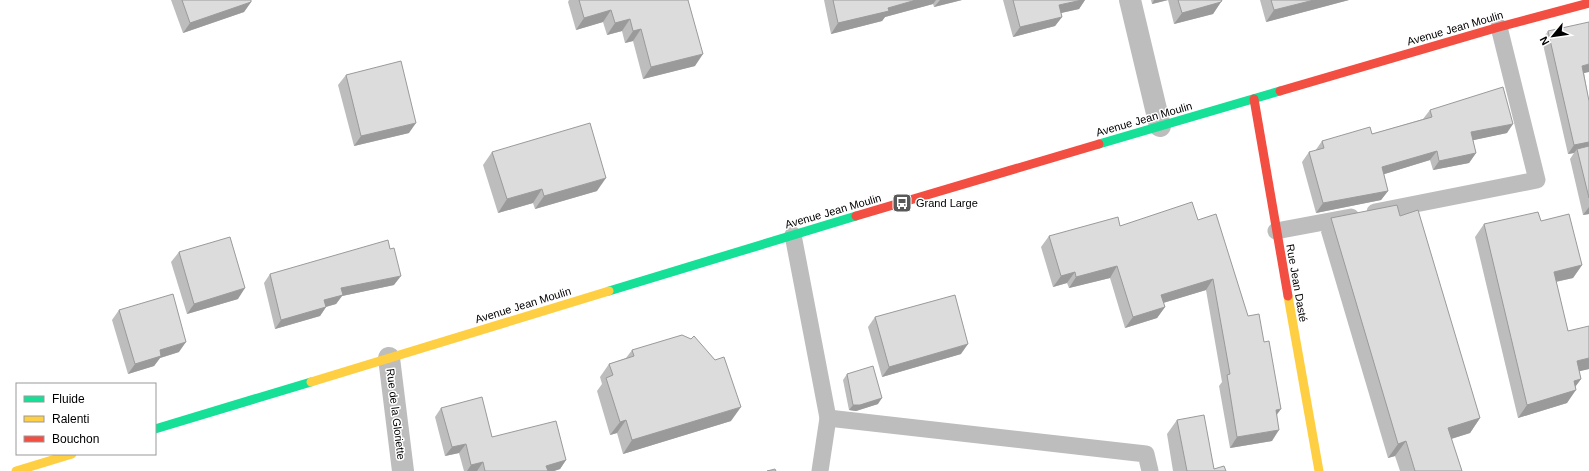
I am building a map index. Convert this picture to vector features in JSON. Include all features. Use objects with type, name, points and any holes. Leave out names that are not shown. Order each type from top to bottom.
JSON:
[{"type":"main road","name":"Avenue Jean Moulin","points":[[156,429],[793,235],[1160,126],[1499,27],[1589,4]]},
{"type":"main road","name":"Rue Jean Dasté","points":[[1254,99],[1319,471]]},
{"type":"main road","points":[[16,471],[69,455]]},
{"type":"street","points":[[1130,0],[1160,126]]},
{"type":"street","name":"Rue de la Gloriette","points":[[389,358],[404,471]]},
{"type":"lane","points":[[1276,231],[1536,180],[1499,27]]},
{"type":"lane","points":[[793,235],[828,418],[820,471]]},
{"type":"lane","points":[[828,418],[1146,454],[1150,471]]},
{"type":"building","points":[[182,0],[251,0],[251,2],[190,23]]},
{"type":"building","points":[[579,0],[688,0],[703,54],[651,67],[641,29],[633,31],[630,19],[615,23],[611,10],[584,18]]},
{"type":"building","points":[[833,0],[916,0],[888,8],[889,11],[838,23]]},
{"type":"building","points":[[1013,0],[1082,0],[1059,5],[1062,17],[1020,27]]},
{"type":"building","points":[[1178,0],[1222,0],[1221,2],[1182,13]]},
{"type":"building","points":[[1271,0],[1314,0],[1274,10]]},
{"type":"building","points":[[1589,22],[1589,64],[1582,66],[1589,101],[1589,142],[1574,145],[1548,31]]},
{"type":"building","points":[[401,61],[416,123],[361,136],[346,75]]},
{"type":"building","points":[[1503,87],[1513,124],[1471,132],[1476,153],[1439,161],[1437,151],[1382,167],[1388,191],[1323,203],[1309,152],[1324,148],[1322,141],[1370,127],[1372,134],[1432,117],[1430,110]]},
{"type":"building","points":[[590,123],[606,178],[544,196],[542,189],[507,199],[492,152]]},
{"type":"building","points":[[1589,146],[1589,198],[1577,149]]},
{"type":"building","points":[[1192,202],[1198,220],[1216,214],[1248,316],[1259,314],[1264,342],[1269,341],[1281,409],[1276,410],[1279,430],[1237,437],[1227,375],[1230,374],[1213,279],[1161,295],[1165,307],[1133,317],[1117,266],[1076,277],[1075,272],[1061,276],[1049,236],[1118,217],[1120,226]]},
{"type":"building","points":[[1397,205],[1400,216],[1418,210],[1480,418],[1448,428],[1462,471],[1415,471],[1406,441],[1398,444],[1331,218]]},
{"type":"building","points":[[1538,212],[1541,221],[1569,214],[1582,265],[1554,272],[1568,331],[1589,326],[1589,358],[1577,361],[1581,379],[1574,381],[1576,390],[1527,405],[1484,224]]},
{"type":"building","points":[[230,237],[245,288],[194,304],[179,252]]},
{"type":"building","points":[[388,240],[390,249],[394,248],[401,276],[341,288],[343,295],[324,300],[326,307],[281,320],[270,274]]},
{"type":"building","points":[[173,294],[186,342],[160,350],[161,356],[135,364],[119,310]]},
{"type":"building","points":[[955,295],[968,344],[889,367],[875,317]]},
{"type":"building","points":[[682,335],[691,339],[694,336],[715,360],[724,357],[741,407],[632,440],[626,420],[620,422],[606,378],[613,375],[609,364],[634,356],[632,350]]},
{"type":"building","points":[[873,366],[882,398],[860,405],[853,405],[847,374]]},
{"type":"building","points":[[482,397],[492,437],[556,421],[566,460],[546,466],[548,471],[485,471],[483,462],[471,465],[466,444],[452,447],[441,408]]},
{"type":"building","points":[[1204,415],[1214,469],[1224,466],[1226,471],[1187,471],[1177,420]]},
{"type":"traffic: fast","points":[[1099,144],[1280,91]]},
{"type":"traffic: fast","points":[[609,291],[856,216]]},
{"type":"traffic: fast","points":[[156,429],[311,382]]},
{"type":"traffic: slow","points":[[311,382],[609,291]]},
{"type":"traffic: slow","points":[[1288,296],[1319,471]]},
{"type":"traffic: slow","points":[[16,471],[69,455]]},
{"type":"traffic: jam","points":[[1280,91],[1499,27],[1589,3]]},
{"type":"traffic: jam","points":[[1254,99],[1288,296]]},
{"type":"traffic: jam","points":[[856,216],[1099,144]]},
{"type":"place","name":"Grand Large","points":[[902,203]]}]
